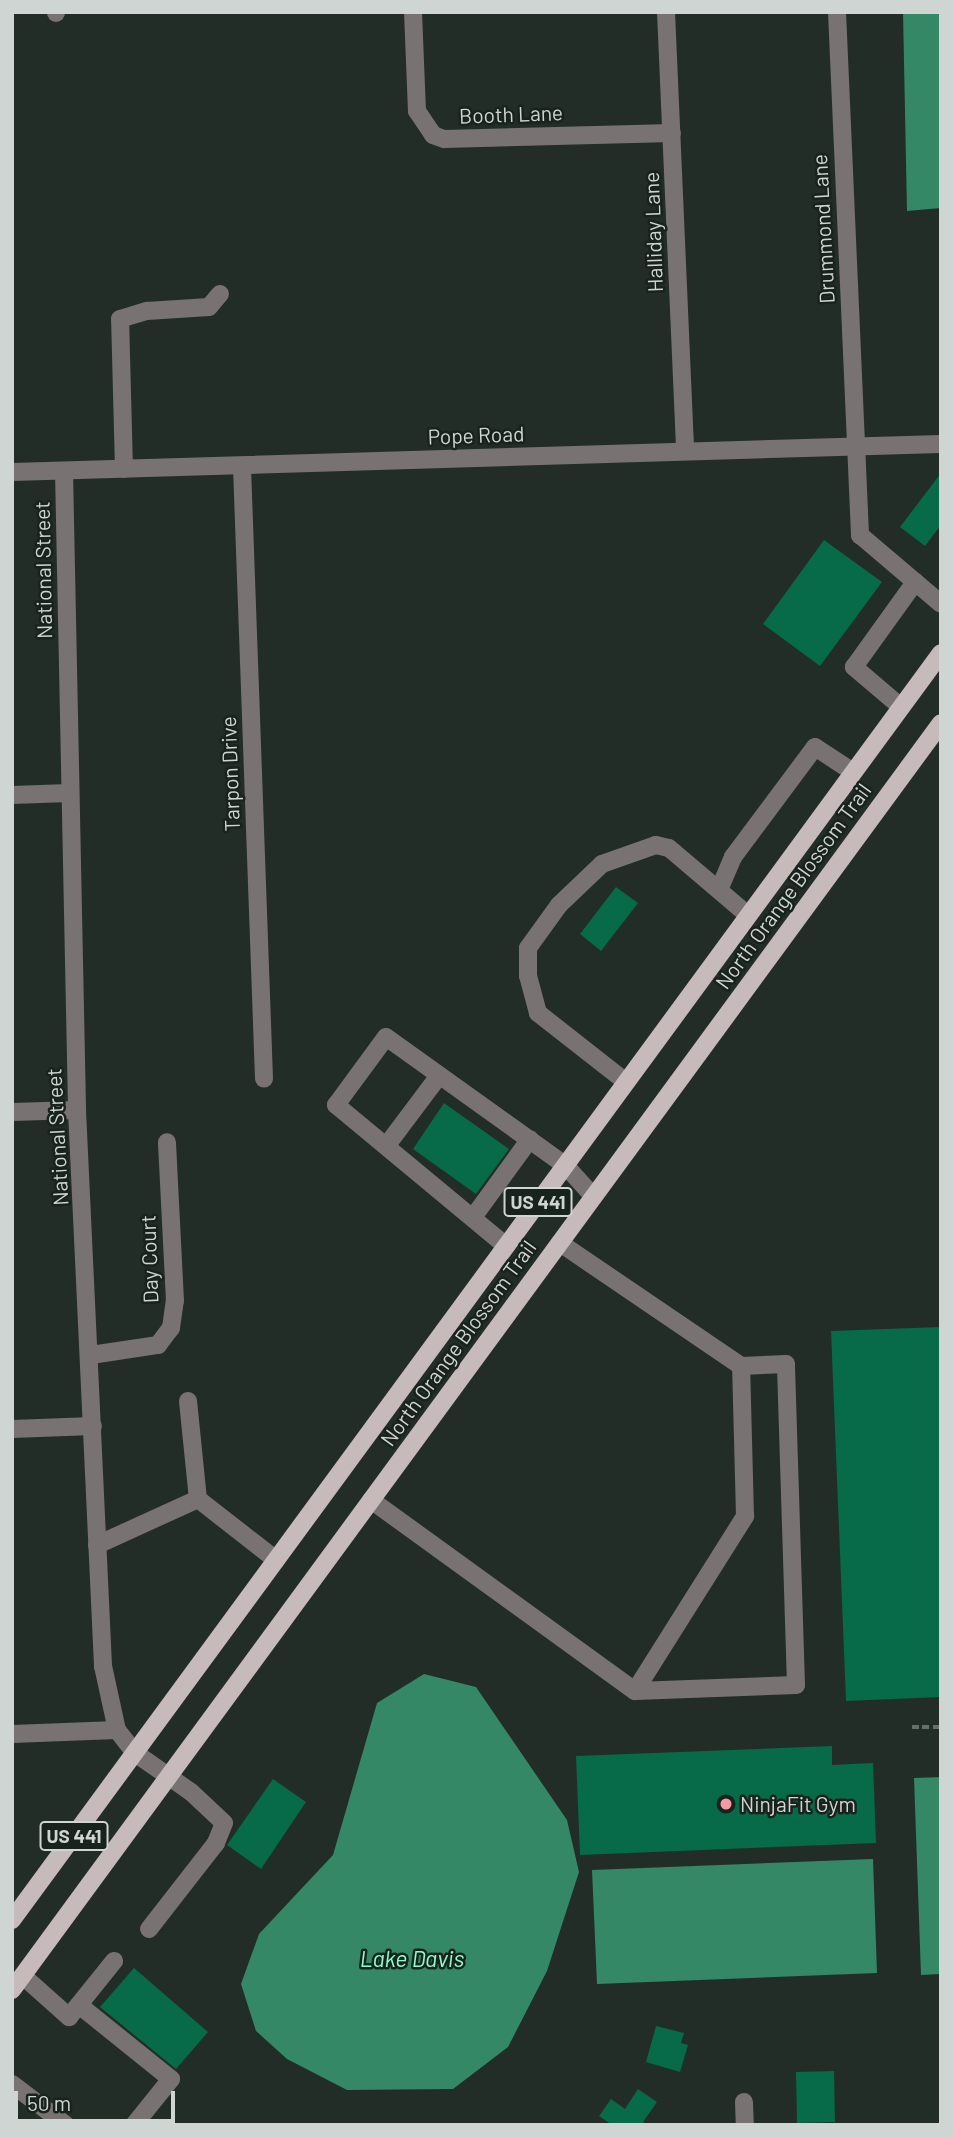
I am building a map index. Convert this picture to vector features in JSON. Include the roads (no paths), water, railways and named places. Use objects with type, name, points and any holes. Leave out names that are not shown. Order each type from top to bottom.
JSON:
[{"type":"main road","name":"North Orange Blossom Trail","points":[[12,1920],[941,653]]},
{"type":"main road","name":"North Orange Blossom Trail","points":[[18,1983],[941,723]]},
{"type":"street","name":"Booth Lane","points":[[413,12],[420,121],[444,139],[672,133]]},
{"type":"street","name":"Halliday Lane","points":[[666,12],[685,450]]},
{"type":"street","name":"Drummond Lane","points":[[837,12],[860,535],[941,604]]},
{"type":"street","points":[[124,469],[120,319],[147,311],[209,307],[220,295]]},
{"type":"street","name":"Pope Road","points":[[12,472],[242,467],[856,444],[941,444]]},
{"type":"street","name":"Tarpon Drive","points":[[242,467],[264,1079]]},
{"type":"street","name":"National Street","points":[[64,471],[77,1110],[91,1355],[103,1665],[117,1730],[135,1753],[169,1775],[224,1824],[216,1843],[149,1929]]},
{"type":"street","points":[[901,707],[854,667],[915,582]]},
{"type":"street","points":[[719,890],[733,857],[814,747],[853,772]]},
{"type":"street","points":[[12,795],[69,793]]},
{"type":"street","points":[[626,1082],[538,1013],[528,976],[528,948],[559,905],[602,864],[638,848],[668,848],[748,915]]},
{"type":"street","points":[[506,1246],[474,1216],[337,1105],[386,1037],[438,1077],[565,1165],[593,1196]]},
{"type":"street","points":[[387,1145],[438,1077]]},
{"type":"street","points":[[12,1112],[77,1110]]},
{"type":"street","points":[[474,1216],[530,1139]]},
{"type":"street","name":"Day Court","points":[[91,1355],[158,1345],[170,1328],[175,1301],[167,1142]]},
{"type":"street","points":[[371,1500],[635,1691],[796,1685],[786,1364],[741,1366],[560,1242]]},
{"type":"street","points":[[635,1691],[745,1516],[741,1366]]},
{"type":"street","points":[[188,1401],[198,1499],[276,1560]]},
{"type":"street","points":[[12,1429],[93,1426]]},
{"type":"street","points":[[97,1545],[198,1499]]},
{"type":"street","points":[[12,1734],[117,1730]]},
{"type":"street","points":[[18,1983],[69,2017],[114,1961]]},
{"type":"street","points":[[79,2005],[171,2079],[134,2125]]},
{"type":"street","points":[[12,2084],[66,2125]]},
{"type":"street","points":[[744,2102],[745,2125]]},
{"type":"water","points":[[903,12],[941,12],[941,208],[907,211]]},
{"type":"water","name":"Lake Davis","points":[[424,1674],[476,1687],[567,1820],[579,1872],[547,1971],[508,2047],[453,2089],[347,2090],[287,2059],[256,2031],[241,1984],[259,1934],[333,1855],[377,1703]]},
{"type":"water","points":[[941,1777],[941,1974],[921,1975],[914,1778]]},
{"type":"water","points":[[873,1859],[877,1973],[597,1984],[592,1870]]},
{"type":"place","name":"NinjaFit Gym","points":[[726,1804]]}]
